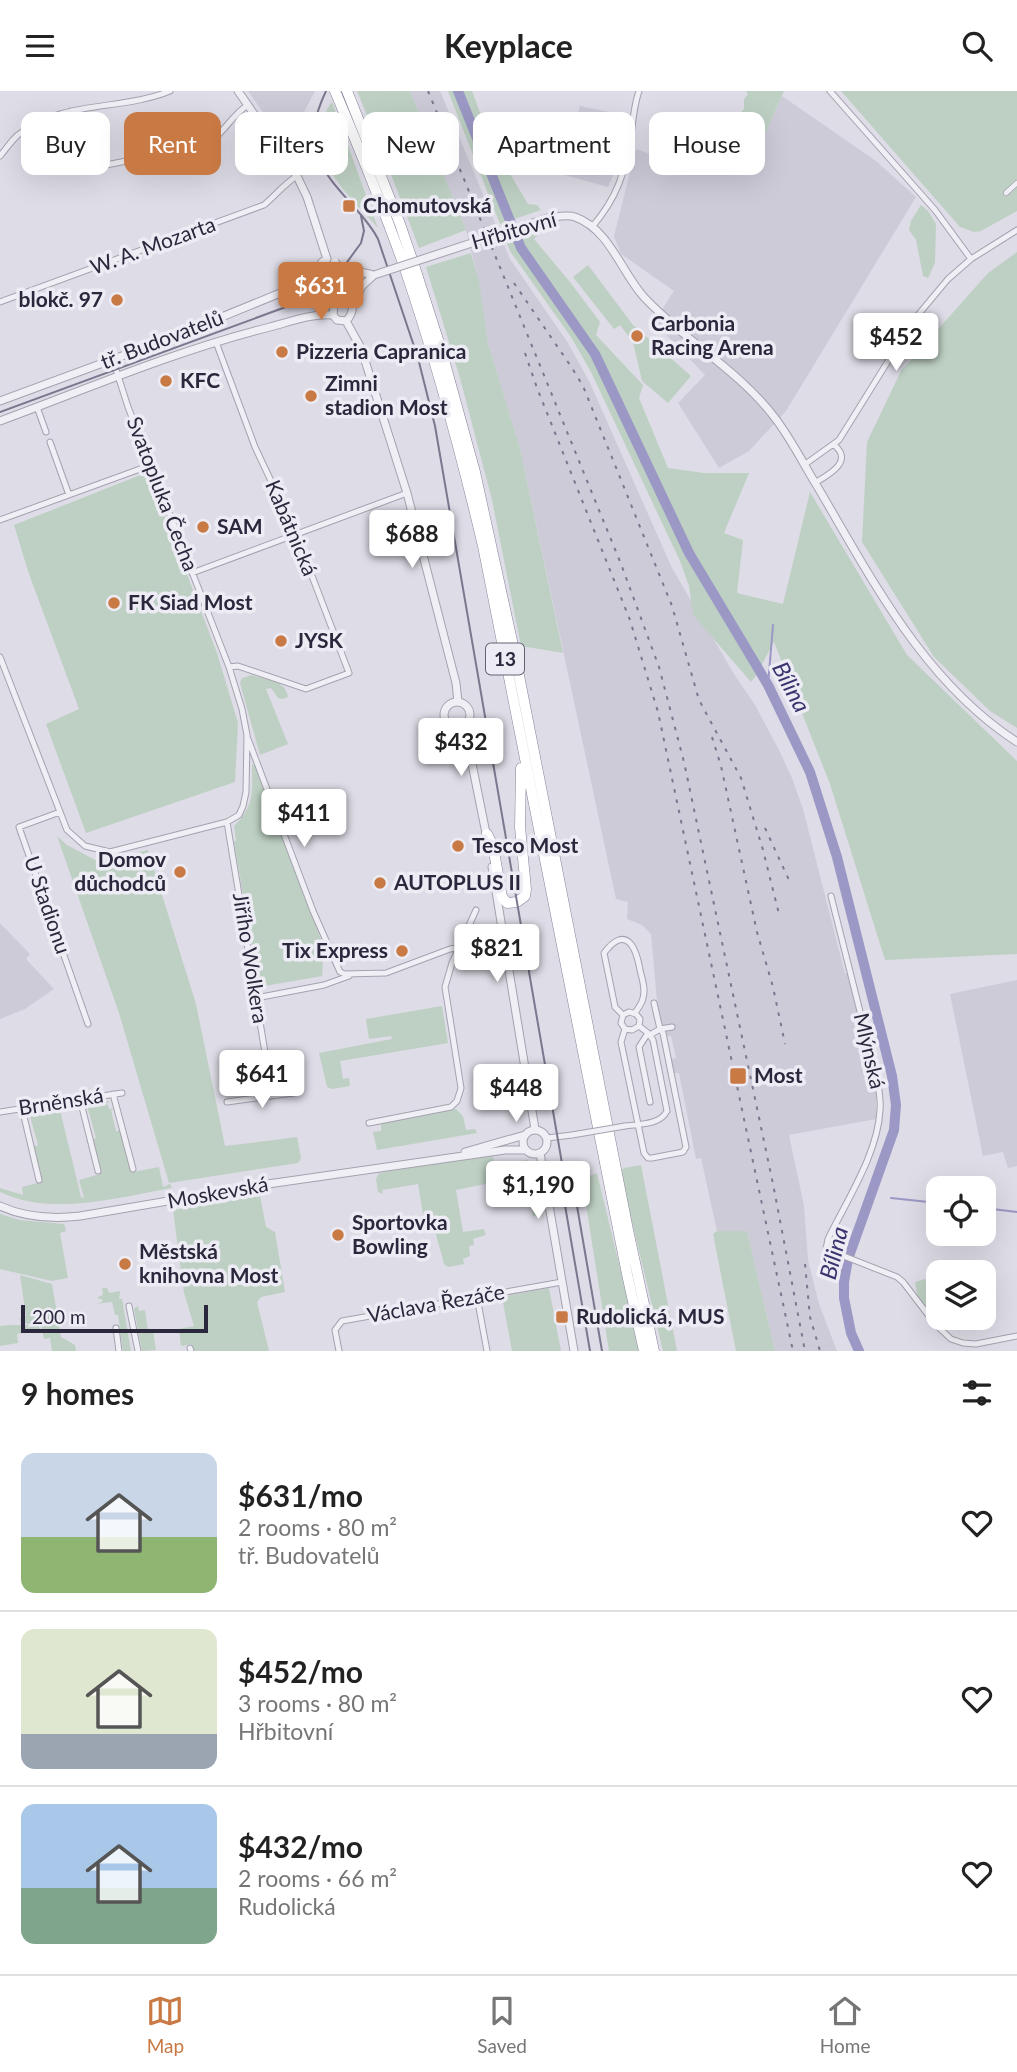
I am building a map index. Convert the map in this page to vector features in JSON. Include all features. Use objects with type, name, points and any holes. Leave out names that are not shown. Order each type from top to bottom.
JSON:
[{"type":"highway","name":"13","points":[[335,91],[390,227],[424,328],[450,415],[483,546],[644,1351]]},
{"type":"highway","name":"13","points":[[347,92],[415,268],[456,400],[481,496],[654,1351]]},
{"type":"highway","points":[[486,834],[493,846],[502,897],[507,903],[517,902],[526,896],[520,827],[521,743]]},
{"type":"street","points":[[0,156],[18,135],[55,115],[129,102],[170,91]]},
{"type":"street","points":[[238,91],[297,176],[307,197],[327,259],[341,268],[374,275]]},
{"type":"street","points":[[639,91],[621,180],[611,202],[592,227],[604,238],[633,284],[656,310],[749,390],[772,415],[888,605],[918,648],[952,689],[979,714],[1017,742]]},
{"type":"street","points":[[830,91],[935,210],[971,259]]},
{"type":"street","points":[[71,111],[77,153],[90,165],[101,166],[210,143],[238,111],[248,105]]},
{"type":"street","name":"W. A. Mozarta","points":[[0,302],[264,205],[285,183],[297,176]]},
{"type":"street","points":[[1006,193],[1017,183]]},
{"type":"street","name":"Hřbitovní","points":[[374,275],[548,218],[573,216],[592,227]]},
{"type":"street","points":[[804,465],[839,440],[913,321],[948,279],[971,259],[1017,230]]},
{"type":"street","points":[[327,259],[322,261],[321,275],[332,285],[336,299],[333,315],[337,320],[346,321]]},
{"type":"street","points":[[341,268],[353,305]]},
{"type":"street","name":"tř. Budovatelů","points":[[0,401],[168,339],[321,275]]},
{"type":"street","points":[[346,321],[352,313],[362,286],[374,275]]},
{"type":"street","name":"tř. Budovatelů","points":[[0,421],[216,342],[286,323],[326,314],[333,315]]},
{"type":"street","points":[[346,321],[361,348],[407,493],[456,683],[457,702]]},
{"type":"street","name":"Kabátnická","points":[[216,342],[255,447],[296,534],[349,673],[306,689],[238,666],[229,667]]},
{"type":"street","name":"Svatopluka Čecha","points":[[113,360],[128,407],[229,667],[242,709],[247,735],[246,792],[239,815],[227,822]]},
{"type":"street","points":[[37,407],[46,432]]},
{"type":"street","points":[[50,442],[69,495]]},
{"type":"street","points":[[815,483],[841,462],[841,453],[834,444]]},
{"type":"street","points":[[0,520],[151,465]]},
{"type":"street","points":[[192,573],[407,493]]},
{"type":"street","points":[[0,657],[67,830],[75,839],[85,846],[110,852],[227,822]]},
{"type":"street","points":[[457,702],[465,705],[470,712],[469,720],[463,726],[452,727],[444,719],[446,706],[457,702]]},
{"type":"street","points":[[463,726],[486,834],[535,1129]]},
{"type":"street","points":[[247,735],[337,969],[345,974],[386,973],[450,949],[504,940]]},
{"type":"street","name":"U Stadionu","points":[[60,812],[19,827],[88,1024]]},
{"type":"street","name":"Jiřího Wolkera","points":[[227,822],[272,1095]]},
{"type":"street","name":"Mlýnská","points":[[831,896],[878,1083],[880,1109],[877,1131],[868,1159],[828,1239],[826,1249],[897,1277],[936,1325],[951,1339],[976,1344]]},
{"type":"street","points":[[369,1123],[451,1107],[457,1101],[461,1087],[445,987],[452,963],[476,910]]},
{"type":"street","points":[[623,1015],[615,1007],[604,953],[617,941],[626,940],[637,952],[644,997],[635,1013]]},
{"type":"street","points":[[257,998],[324,985],[355,974]]},
{"type":"street","points":[[625,1029],[621,1042],[644,1153],[648,1158],[683,1152],[687,1147],[654,1003]]},
{"type":"street","points":[[628,1012],[635,1013],[639,1026],[634,1030],[625,1029],[621,1023],[623,1015],[628,1012]]},
{"type":"street","points":[[547,1138],[658,1121],[664,1117],[667,1111],[653,1040],[639,1026]]},
{"type":"street","points":[[650,1102],[639,1047],[649,1034],[672,1027]]},
{"type":"street","name":"Brněnská","points":[[0,1112],[122,1093]]},
{"type":"street","points":[[227,1102],[293,1093]]},
{"type":"street","points":[[113,1094],[134,1169]]},
{"type":"street","points":[[80,1099],[98,1171]]},
{"type":"street","points":[[22,1108],[39,1180]]},
{"type":"street","points":[[535,1129],[543,1132],[547,1145],[540,1153],[533,1154],[526,1150],[523,1143],[524,1135],[535,1129]]},
{"type":"street","name":"Moskevská","points":[[437,1159],[524,1135]]},
{"type":"street","name":"Moskevská","points":[[0,1206],[32,1215],[66,1218],[437,1159],[505,1150],[526,1150]]},
{"type":"street","points":[[540,1153],[574,1351]]},
{"type":"street","name":"Václava Řezáče","points":[[339,1351],[335,1330],[342,1321],[562,1282]]},
{"type":"street","points":[[477,1297],[487,1351]]},
{"type":"street","points":[[129,1305],[138,1351]]},
{"type":"street","points":[[116,1328],[119,1351]]},
{"type":"street","points":[[981,1351],[976,1344],[1017,1336]]},
{"type":"shaded area","points":[[248,91],[315,91],[304,112],[263,112]]},
{"type":"shaded area","points":[[410,91],[440,91],[449,112],[418,112]]},
{"type":"shaded area","points":[[782,96],[876,161],[916,197],[786,411],[749,451],[719,468],[678,403],[705,375],[654,322],[674,291],[621,254],[614,236],[629,175],[635,175],[636,149],[649,154],[649,175],[765,175],[765,135]]},
{"type":"shaded area","points":[[580,106],[609,112],[578,112]]},
{"type":"shaded area","points":[[459,137],[510,259],[568,343],[590,383],[672,568],[755,705],[792,778],[803,809],[876,1091],[876,1119],[789,1135],[804,1206],[808,1260],[819,1304],[837,1351],[775,1351],[747,1231],[717,1231],[701,1158],[696,1159],[679,1073],[674,1073],[671,1059],[676,1058],[671,1036],[665,1037],[662,1024],[657,1001],[651,934],[642,925],[627,919],[628,902],[616,899],[520,448],[488,343],[478,278],[466,230],[444,175],[459,175]]},
{"type":"shaded area","points":[[565,175],[613,175],[608,187]]},
{"type":"shaded area","points":[[0,923],[30,954],[26,959],[54,989],[25,1009],[0,1019]]},
{"type":"shaded area","points":[[1017,980],[1017,1166],[1008,1168],[1003,1152],[983,1156],[950,994]]},
{"type":"green space","points":[[357,91],[410,91],[418,112],[366,112]]},
{"type":"green space","points":[[448,91],[472,91],[480,112],[473,112],[473,155],[459,119],[459,112],[456,112]]},
{"type":"green space","points":[[746,91],[784,91],[765,135],[765,112],[741,112],[748,94]]},
{"type":"green space","points":[[841,91],[1017,91],[1017,211],[981,231],[974,232],[960,227]]},
{"type":"green space","points":[[332,102],[336,112],[326,112]]},
{"type":"green space","points":[[348,146],[378,228],[350,198],[333,175],[348,175]]},
{"type":"green space","points":[[391,175],[444,175],[466,230],[419,248]]},
{"type":"green space","points":[[481,175],[511,175],[528,204],[537,205],[541,210],[500,224]]},
{"type":"green space","points":[[921,205],[936,224],[935,263],[928,278],[923,276],[916,240],[909,230]]},
{"type":"green space","points":[[542,225],[542,231],[534,239],[600,322],[596,335],[643,385],[639,398],[668,468],[704,473],[749,473],[724,533],[743,540],[737,593],[783,604],[810,492],[907,655],[1017,761],[1017,954],[885,960],[830,784],[774,642],[751,682],[693,615],[689,586],[680,561],[591,372],[571,337],[510,251],[505,238]]},
{"type":"green space","points":[[1017,252],[1017,728],[990,711],[934,657],[862,542],[867,442],[901,371],[988,273]]},
{"type":"green space","points":[[471,253],[479,281],[488,343],[520,448],[563,653],[521,646],[492,500],[460,378],[426,267]]},
{"type":"green space","name":"Carbonia Racing Arena","points":[[588,265],[633,325],[691,376],[668,403],[642,381],[633,342],[620,325],[614,329],[573,277]]},
{"type":"green space","points":[[148,472],[217,653],[238,723],[235,782],[86,833],[46,724],[79,709],[29,574],[14,525]]},
{"type":"green space","points":[[252,675],[280,684],[288,697],[278,698],[271,688],[266,689],[288,744],[260,755],[240,683],[242,678]]},
{"type":"green space","points":[[252,765],[255,765],[324,947],[322,976],[259,987],[234,842],[234,826],[246,811],[251,798]]},
{"type":"green space","points":[[57,836],[67,845],[99,862],[148,850],[196,1004],[225,1146],[297,1137],[301,1158],[298,1163],[169,1183],[119,1013]]},
{"type":"green space","points":[[442,1006],[448,1043],[340,1061],[343,1079],[349,1078],[350,1086],[332,1089],[327,1087],[319,1053],[392,1039],[391,1036],[369,1039],[366,1019]]},
{"type":"green space","points":[[88,1102],[110,1102],[107,1103],[109,1109],[115,1108],[111,1110],[116,1131],[122,1130],[133,1172],[159,1167],[163,1187],[170,1184],[172,1188],[108,1200],[63,1204],[20,1199],[0,1192],[0,1188],[23,1195],[22,1187],[41,1182],[33,1147],[38,1145],[30,1116],[26,1117],[27,1111],[59,1106],[81,1197],[84,1198],[79,1180],[100,1174],[91,1140],[96,1138],[88,1109],[83,1109]]},
{"type":"green space","points":[[456,1109],[463,1116],[466,1130],[475,1129],[477,1133],[377,1150],[373,1132],[381,1131],[381,1123]]},
{"type":"green space","points":[[493,1157],[495,1166],[527,1160],[529,1162],[539,1215],[533,1216],[525,1176],[456,1190],[463,1232],[484,1229],[486,1235],[473,1239],[474,1245],[469,1246],[470,1256],[463,1259],[464,1264],[448,1267],[444,1264],[435,1231],[426,1232],[418,1184],[382,1190],[383,1194],[378,1192],[376,1179],[379,1173],[463,1159]]},
{"type":"green space","points":[[641,1165],[677,1351],[663,1351],[620,1172],[624,1168]]},
{"type":"green space","points":[[597,1173],[640,1351],[609,1351],[582,1179]]},
{"type":"green space","points":[[260,1196],[266,1227],[275,1232],[285,1292],[261,1297],[257,1302],[269,1351],[194,1351],[192,1344],[181,1346],[179,1329],[194,1326],[184,1293],[173,1210]]},
{"type":"green space","points":[[0,1214],[20,1220],[64,1224],[66,1231],[60,1233],[68,1278],[52,1281],[0,1269]]},
{"type":"green space","points":[[717,1231],[747,1231],[775,1351],[736,1351],[713,1234]]},
{"type":"green space","points":[[20,1275],[52,1284],[61,1337],[75,1345],[76,1351],[52,1351],[50,1338],[44,1339],[41,1325],[21,1323],[20,1318],[26,1316]]},
{"type":"green space","points":[[926,1279],[926,1309],[918,1299],[915,1282]]},
{"type":"green space","points":[[102,1288],[107,1288],[109,1293],[120,1291],[119,1299],[122,1299],[131,1351],[123,1351],[118,1315],[115,1315],[112,1302],[96,1304],[102,1302],[98,1297],[103,1295]]},
{"type":"green space","points":[[549,1288],[561,1351],[512,1351],[502,1297]]},
{"type":"green space","points":[[138,1306],[139,1311],[145,1310],[148,1331],[153,1331],[156,1350],[142,1351],[134,1309]]},
{"type":"green space","points":[[38,1325],[40,1330],[17,1334],[18,1343],[0,1346],[0,1326]]},
{"type":"waterway","name":"Bílina","points":[[458,91],[521,248],[595,354],[689,553],[768,685],[810,772],[837,857],[892,1076],[896,1105],[894,1130],[848,1259],[844,1282],[844,1298],[851,1333],[859,1351]]},
{"type":"waterway","points":[[768,685],[773,625]]},
{"type":"waterway","points":[[891,1198],[926,1202]]},
{"type":"waterway","points":[[996,1209],[1017,1212]]},
{"type":"tram line","points":[[326,91],[314,127],[317,155],[331,180],[368,223],[378,239],[418,358],[435,426],[564,1175],[577,1206],[602,1351]]},
{"type":"tram line","points":[[0,412],[313,297],[334,280],[361,243],[364,231],[361,216]]},
{"type":"tram line","points":[[561,1182],[590,1351]]},
{"type":"railway","points":[[428,91],[621,564],[659,667],[684,762],[773,1184],[805,1351]]},
{"type":"railway","points":[[514,283],[583,386],[672,606],[699,700],[741,778],[780,918]]},
{"type":"railway","points":[[525,353],[630,620],[658,712],[793,1351]]},
{"type":"railway","points":[[712,737],[785,1044]]},
{"type":"railway","points":[[765,828],[789,880]]},
{"type":"railway","points":[[805,1264],[810,1317],[820,1351]]},
{"type":"place","name":"Chomutovská","points":[[349,206]]},
{"type":"place","name":"blokč. 97","points":[[117,300]]},
{"type":"place","name":"Carbonia Racing Arena","points":[[637,336]]},
{"type":"place","name":"Pizzeria Capranica","points":[[282,352]]},
{"type":"place","name":"KFC","points":[[166,381]]},
{"type":"place","name":"Zimni stadion Most","points":[[311,396]]},
{"type":"place","name":"SAM","points":[[203,527]]},
{"type":"place","name":"FK Siad Most","points":[[114,603]]},
{"type":"place","name":"JYSK","points":[[281,641]]},
{"type":"place","name":"Tesco Most","points":[[458,846]]},
{"type":"place","name":"Domov důchodců","points":[[180,872]]},
{"type":"place","name":"AUTOPLUS II","points":[[380,883]]},
{"type":"place","name":"Tix Express","points":[[402,951]]},
{"type":"place","name":"Most","points":[[738,1076]]},
{"type":"place","name":"Sportovka Bowling","points":[[338,1235]]},
{"type":"place","name":"Městská knihovna Most","points":[[125,1264]]},
{"type":"place","name":"Rudolická, MUS","points":[[562,1317]]}]
